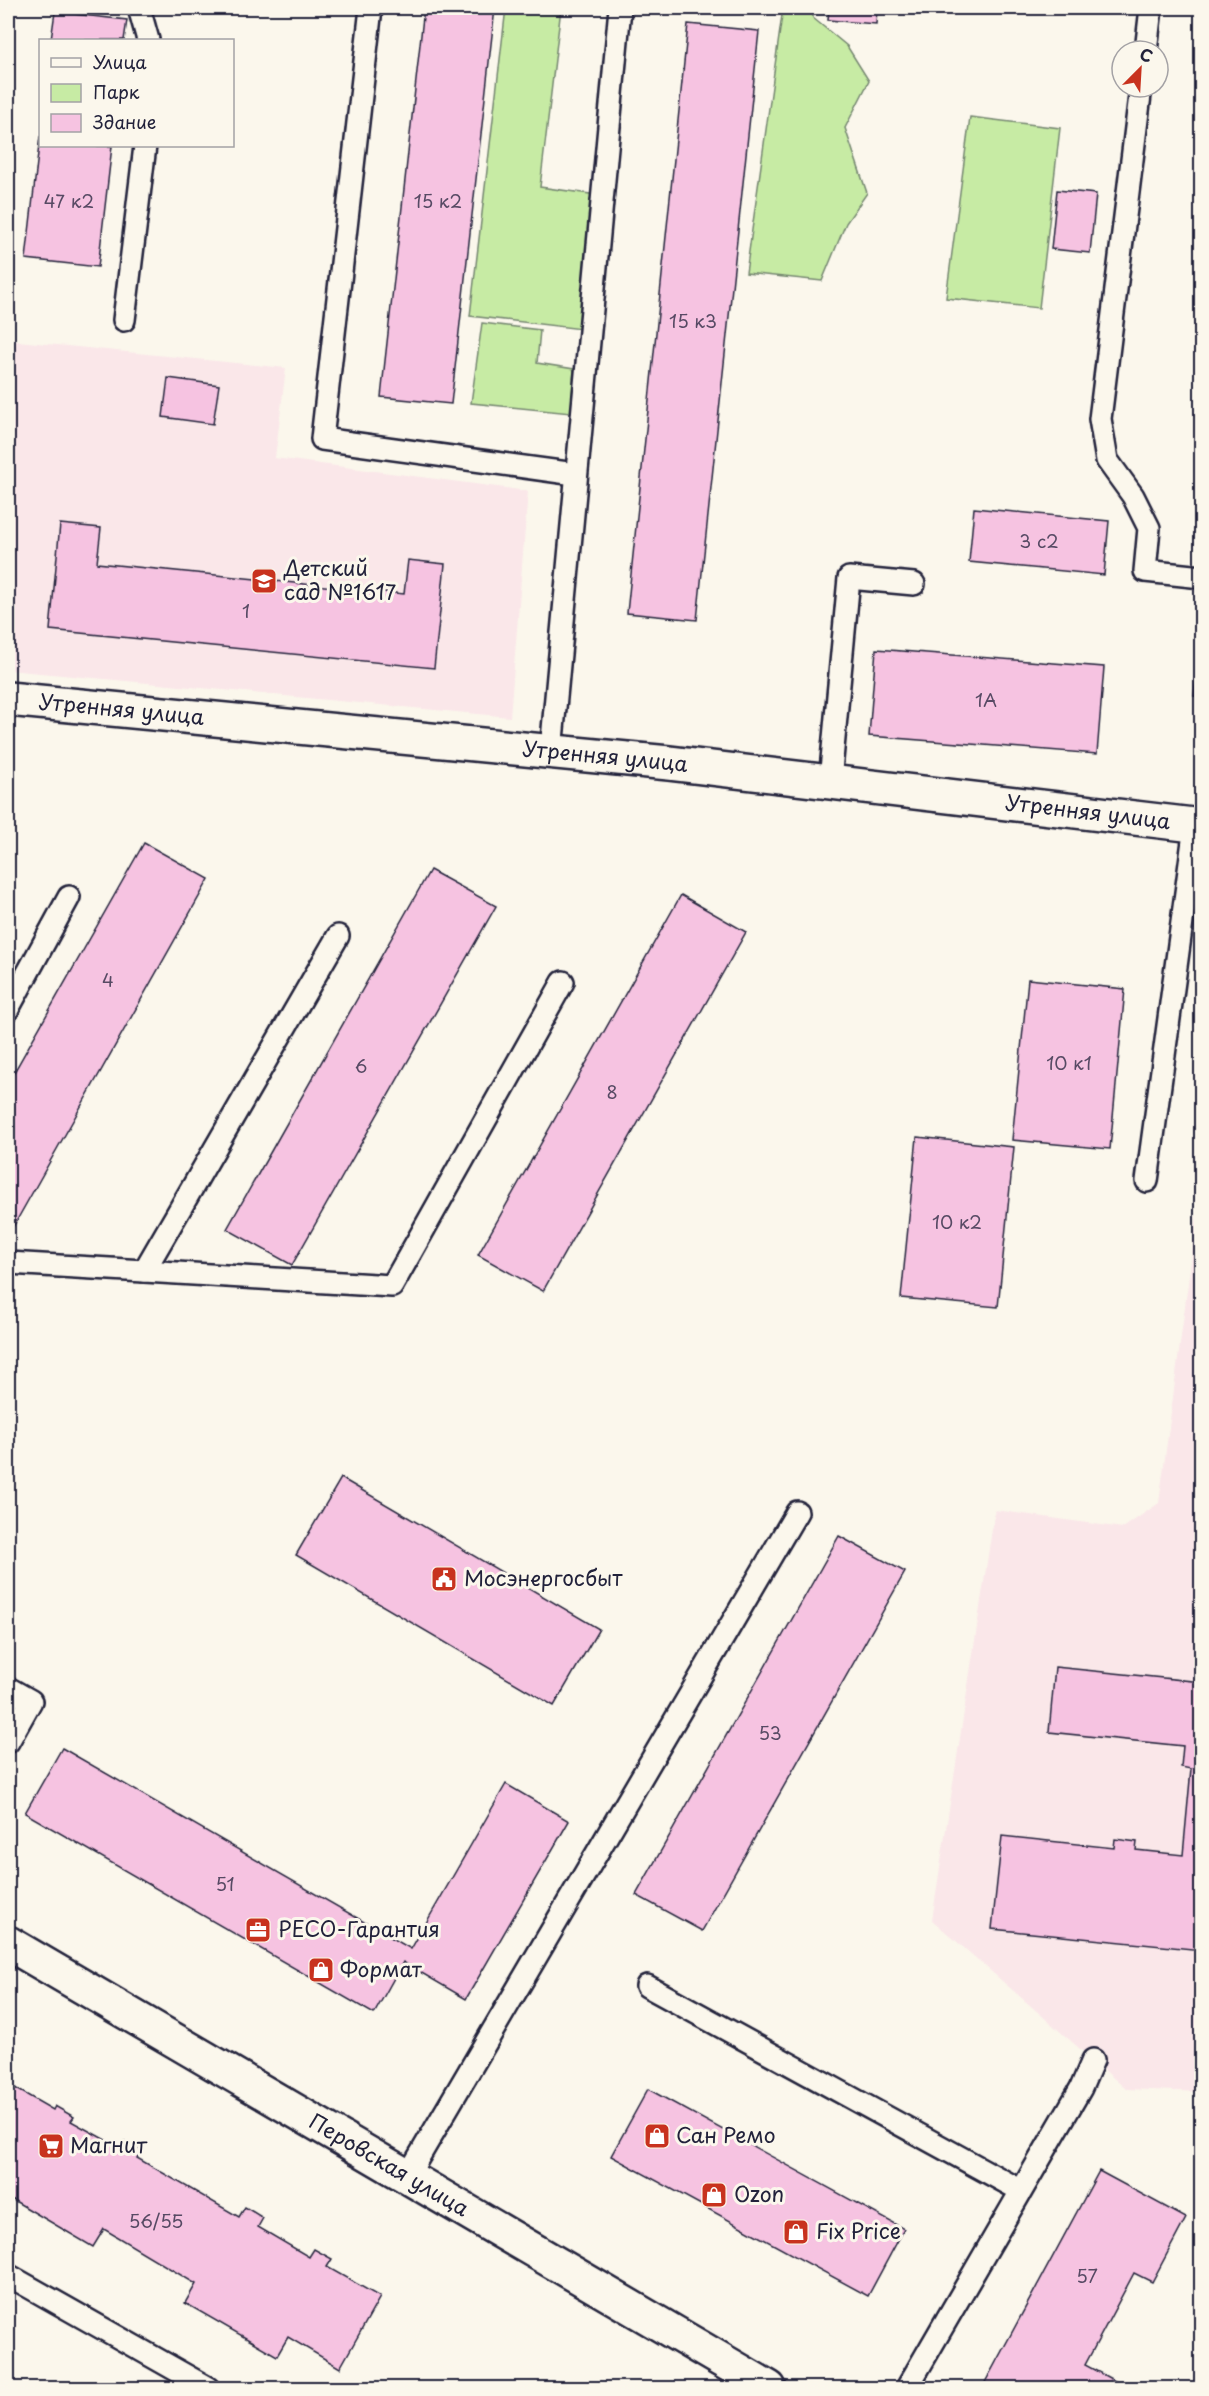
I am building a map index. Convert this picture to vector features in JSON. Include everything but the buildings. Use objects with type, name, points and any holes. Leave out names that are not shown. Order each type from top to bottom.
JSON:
[{"type":"street","name":"Утренняя улица","points":[[8,699],[551,751],[830,781],[1198,826]]},
{"type":"street","name":"Перовская улица","points":[[8,1943],[769,2388]]},
{"type":"lane","points":[[139,8],[148,39]]},
{"type":"lane","points":[[371,8],[322,439],[575,474]]},
{"type":"lane","points":[[551,751],[620,8]]},
{"type":"lane","points":[[1147,39],[1151,8]]},
{"type":"lane","points":[[1140,99],[1100,419],[1107,460],[1133,496],[1149,528],[1144,571],[1202,577]]},
{"type":"lane","points":[[124,320],[145,147]]},
{"type":"lane","points":[[830,781],[849,578],[914,584]]},
{"type":"lane","points":[[1147,1181],[1198,826]]},
{"type":"lane","points":[[8,1009],[69,897]]},
{"type":"lane","points":[[144,1271],[338,936]]},
{"type":"lane","points":[[8,1263],[392,1286],[563,982]]},
{"type":"lane","points":[[407,2177],[797,1512]]},
{"type":"lane","points":[[8,1688],[31,1701],[8,1742]]},
{"type":"lane","points":[[647,1986],[1020,2190]]},
{"type":"lane","points":[[907,2388],[1081,2088],[1093,2060]]},
{"type":"lane","points":[[8,2276],[208,2388]]},
{"type":"shaded area","name":"Детский сад №1617","points":[[8,340],[286,368],[275,458],[528,491],[510,717],[8,670]]},
{"type":"shaded area","points":[[1201,1185],[1201,2092],[1126,2089],[932,1920],[995,1510],[1123,1528],[1159,1503]]},
{"type":"green space","points":[[506,8],[561,8],[540,187],[597,195],[582,329],[470,316]]},
{"type":"green space","points":[[783,8],[813,8],[813,18],[847,46],[869,81],[845,128],[867,193],[846,223],[822,281],[746,273]]},
{"type":"green space","points":[[970,117],[1060,128],[1039,308],[946,298]]},
{"type":"green space","points":[[482,323],[540,330],[537,363],[574,369],[571,413],[471,403]]},
{"type":"place","name":"Детский сад №1617","points":[[264,581]]},
{"type":"place","name":"Мосэнергосбыт","points":[[444,1579]]},
{"type":"place","name":"РЕСО-Гарантия","points":[[258,1930]]},
{"type":"place","name":"Формат","points":[[321,1970]]},
{"type":"place","name":"Сан Ремо","points":[[657,2136]]},
{"type":"place","name":"Магнит","points":[[51,2146]]},
{"type":"place","name":"Ozon","points":[[714,2195]]},
{"type":"place","name":"Fix Price","points":[[796,2232]]}]
